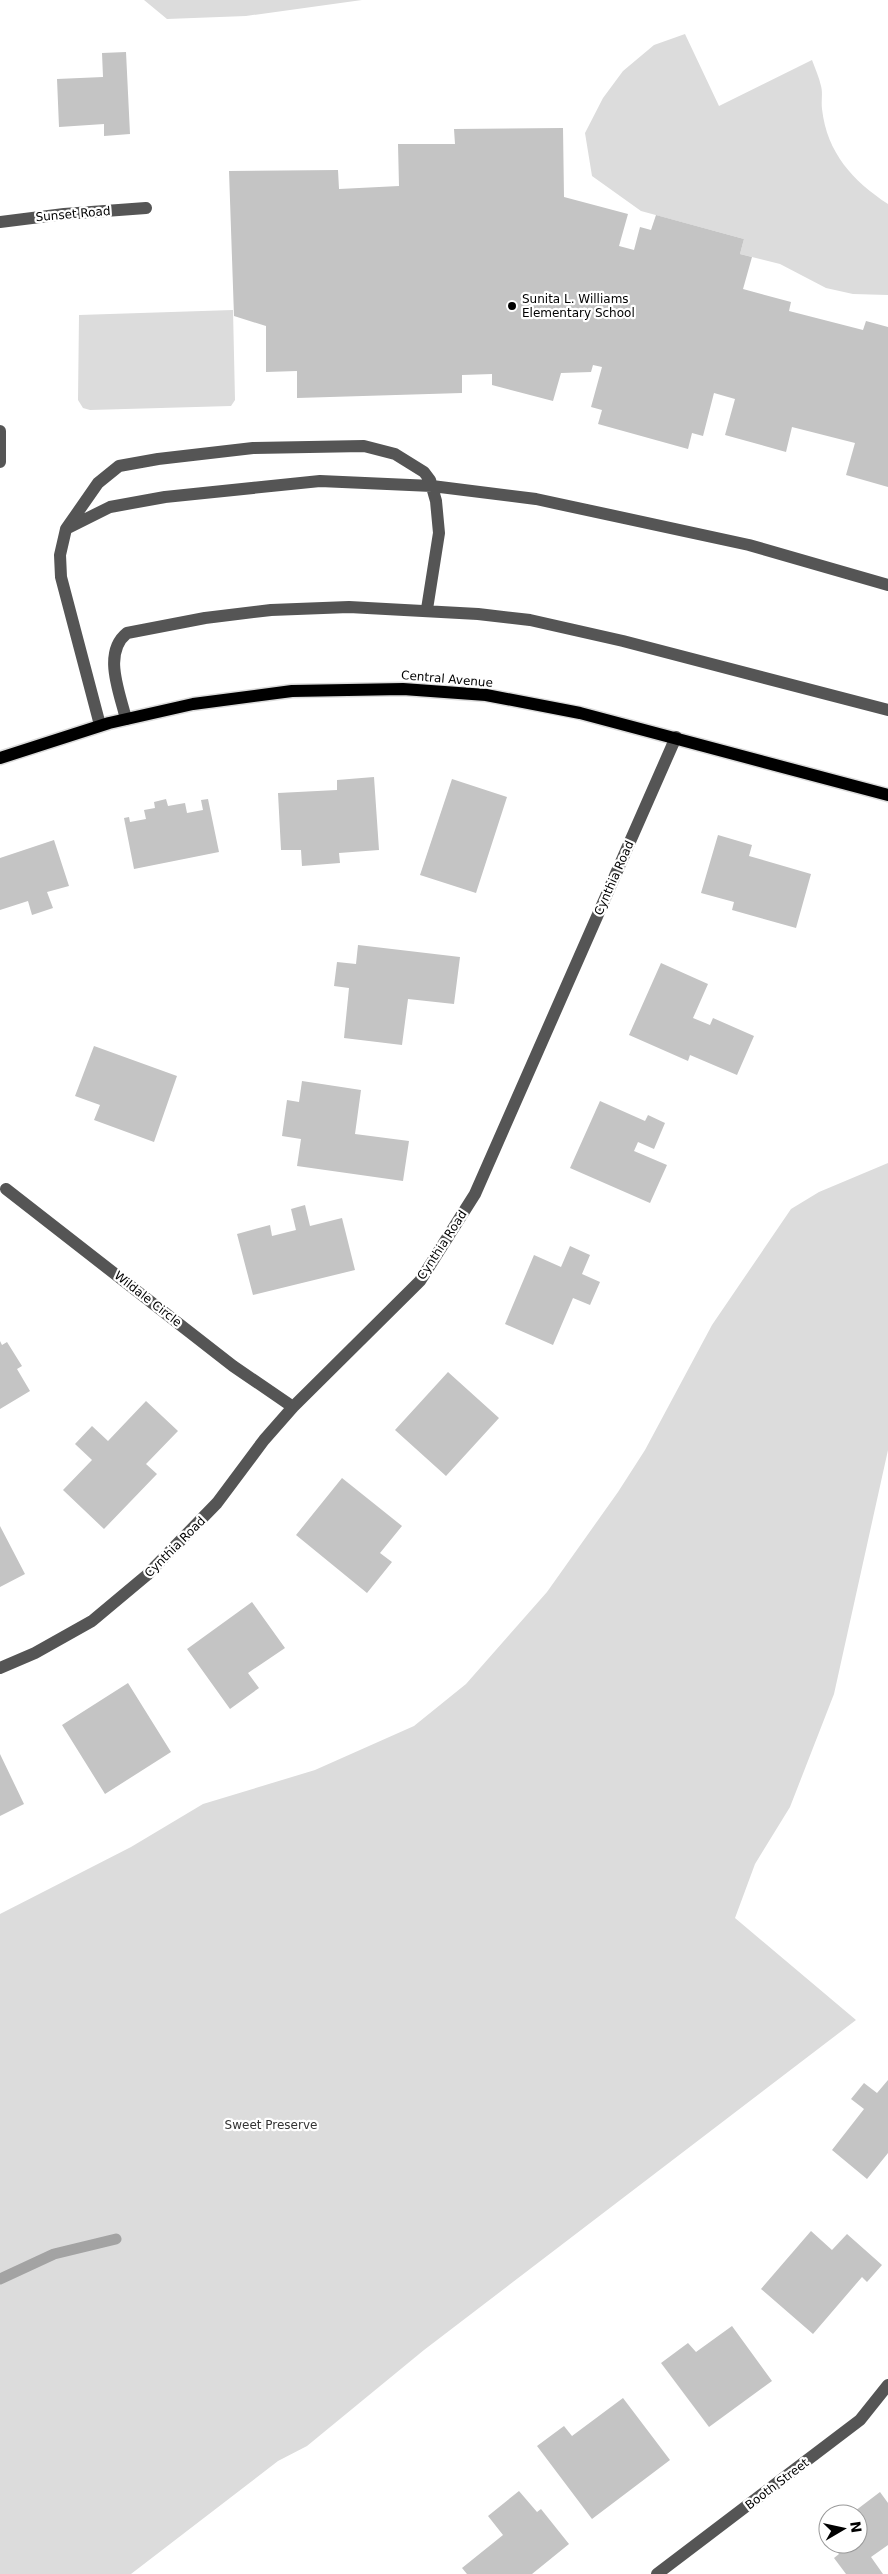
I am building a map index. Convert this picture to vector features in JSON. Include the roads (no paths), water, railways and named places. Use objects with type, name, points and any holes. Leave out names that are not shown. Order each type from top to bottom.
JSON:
[{"type":"main road","name":"Central Avenue","points":[[0,757],[100,725],[185,705],[255,695],[335,689],[403,688],[454,692],[580,712],[888,794]]},
{"type":"street","name":"Sunset Road","points":[[0,222],[64,214],[146,208]]},
{"type":"street","points":[[0,431],[0,462]]},
{"type":"street","points":[[100,725],[61,577],[60,545],[66,529],[98,483],[119,466],[205,453],[291,446],[364,446],[382,449],[408,460],[424,472],[432,486],[439,533],[427,609]]},
{"type":"street","points":[[66,529],[110,507],[165,497],[320,481],[432,486],[536,499],[729,540],[888,584]]},
{"type":"street","points":[[126,719],[114,666],[119,641],[127,634],[205,618],[272,610],[349,607],[427,609],[539,622],[696,660],[888,710]]},
{"type":"street","name":"Cynthia Road","points":[[0,1668],[35,1653],[92,1621],[148,1575],[217,1503],[264,1440],[293,1408],[420,1281],[474,1194],[676,737]]},
{"type":"street","name":"Wildale Circle","points":[[6,1188],[233,1366],[293,1408]]},
{"type":"street","name":"Booth Street","points":[[657,2574],[860,2420],[888,2385]]},
{"type":"waterway","points":[[0,2279],[54,2254],[116,2239]]},
{"type":"place","name":"Sunita L. Williams Elementary School","points":[[512,306]]},
{"type":"park label","name":"Sweet Preserve","points":[[271,2125]]}]
